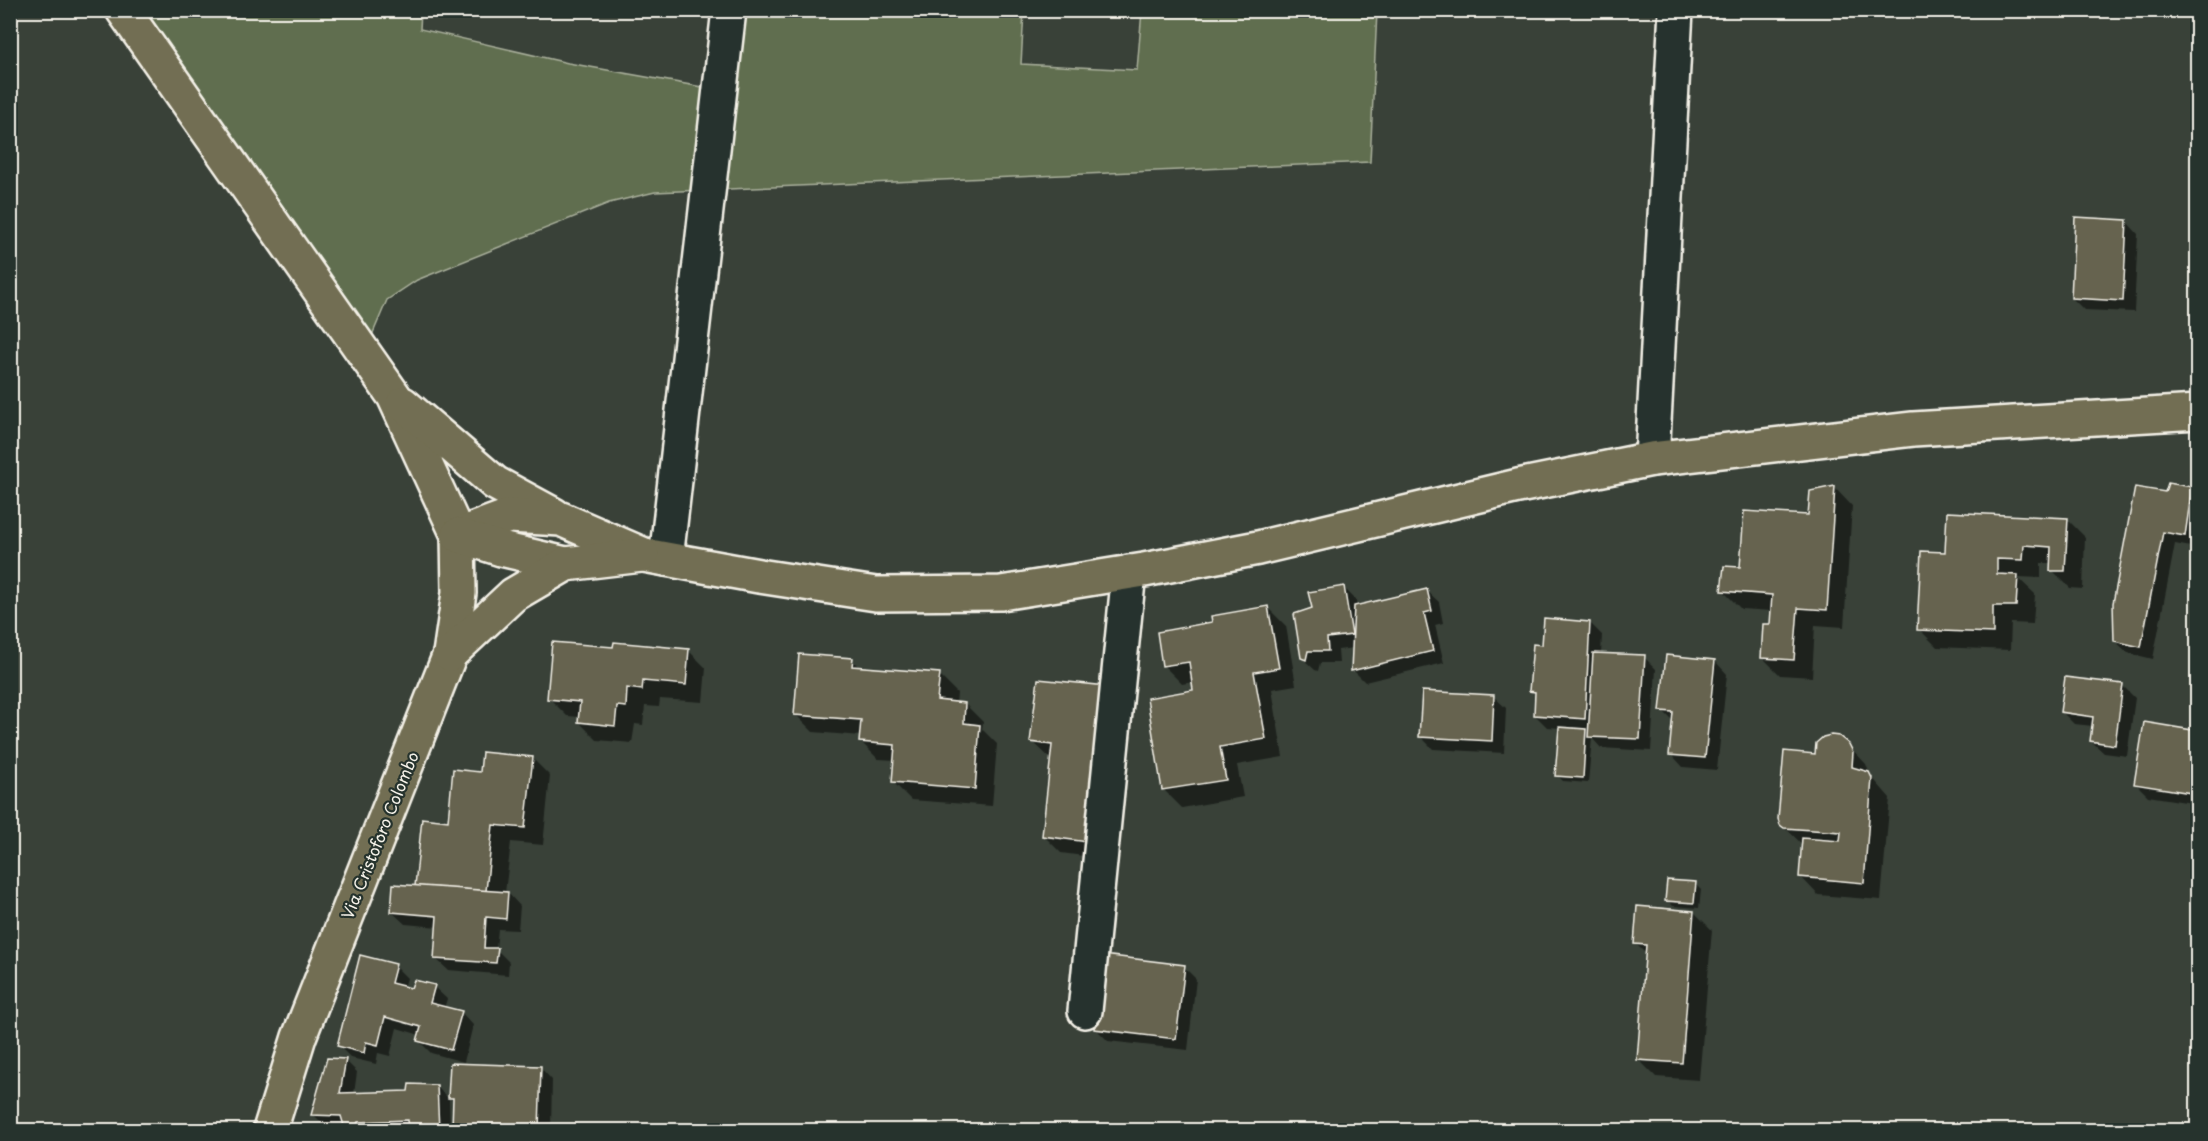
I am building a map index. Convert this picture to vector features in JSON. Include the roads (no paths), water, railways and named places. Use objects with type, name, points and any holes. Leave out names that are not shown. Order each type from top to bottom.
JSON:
[{"type":"main road","points":[[123,10],[394,396],[458,535],[501,549],[566,564],[655,557]]},
{"type":"main road","points":[[394,396],[495,483],[561,519],[655,557],[876,594],[1000,593],[1129,572],[1258,548],[1518,486],[1653,459],[1913,429],[2198,412]]},
{"type":"main road","points":[[458,535],[509,516],[561,519]]},
{"type":"main road","name":"Via Cristoforo Colombo","points":[[270,1131],[299,1037],[450,654],[459,593],[458,535]]},
{"type":"main road","points":[[450,654],[513,595],[566,564]]},
{"type":"street","points":[[655,557],[729,10]]},
{"type":"street","points":[[1653,459],[1676,10]]},
{"type":"street","points":[[1085,1011],[1129,572]]}]
